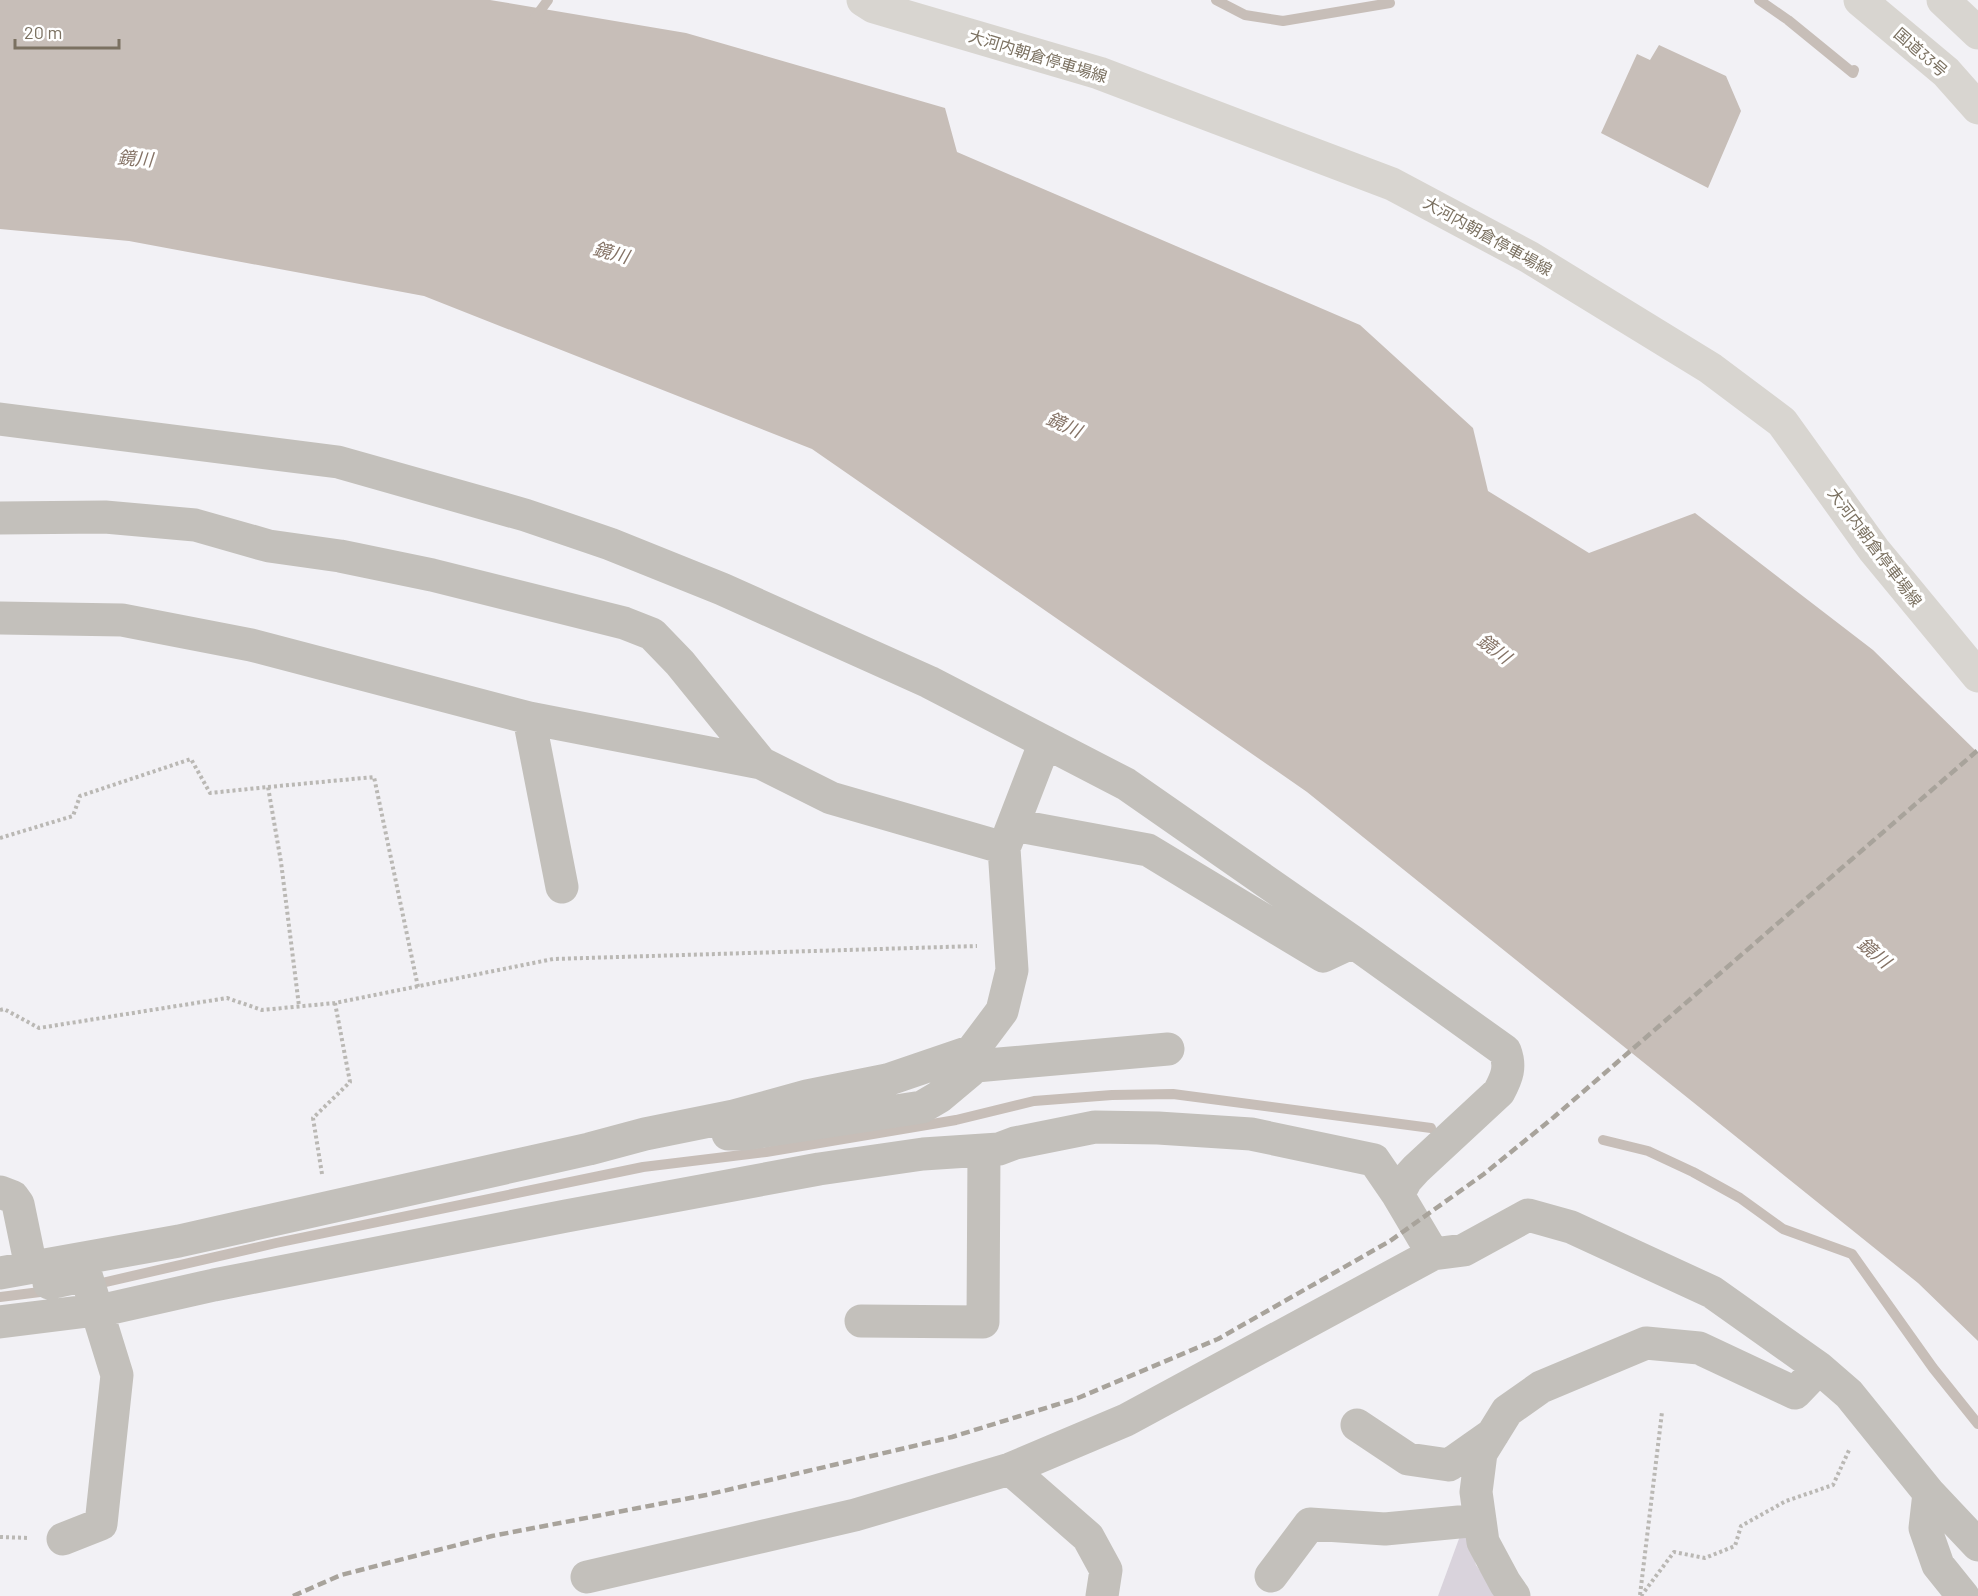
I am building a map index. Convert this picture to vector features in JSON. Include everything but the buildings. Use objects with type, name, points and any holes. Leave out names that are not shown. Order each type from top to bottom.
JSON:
[{"type":"main road","name":"大河内朝倉停車場線","points":[[863,0],[874,7],[1099,73],[1381,180],[1529,257],[1710,368],[1782,422],[1874,550],[1978,676]]},
{"type":"main road","name":"国道33号","points":[[1860,0],[1946,72],[1978,108]]},
{"type":"main road","points":[[1943,0],[1978,33]]},
{"type":"street","points":[[0,419],[338,462],[525,515],[610,544],[723,589],[929,682],[1126,784],[1505,1051],[1510,1064],[1499,1092],[1406,1179],[1398,1195]]},
{"type":"street","points":[[0,518],[105,517],[195,525],[269,546],[340,556],[432,575],[624,623],[652,634],[680,663],[761,763]]},
{"type":"street","points":[[0,618],[122,620],[251,645],[530,718],[761,763],[831,798],[1009,836],[1148,850],[1323,956],[1353,942]]},
{"type":"street","points":[[530,718],[562,887]]},
{"type":"street","points":[[645,1134],[745,1134],[922,1108],[939,1097],[974,1059],[1002,1011],[1012,970],[1009,836],[1045,742]]},
{"type":"street","points":[[0,1192],[14,1197],[18,1204],[16,1270],[179,1241],[589,1149],[645,1134],[734,1116],[807,1096],[974,1059],[1168,1049]]},
{"type":"street","points":[[922,1108],[923,1151]]},
{"type":"street","points":[[0,1287],[91,1290],[112,1308],[214,1285],[819,1169],[923,1151],[999,1149],[1015,1143],[1095,1127],[1158,1128],[1251,1134],[1374,1160],[1433,1254]]},
{"type":"street","points":[[861,1321],[983,1322],[984,1150]]},
{"type":"street","points":[[587,1577],[855,1515],[1010,1469],[1126,1420],[1433,1254],[1464,1250],[1528,1215],[1571,1227],[1712,1292],[1819,1368],[1848,1394],[1929,1493],[1978,1545]]},
{"type":"street","points":[[0,1322],[91,1290]]},
{"type":"street","points":[[63,1539],[101,1524],[117,1375],[91,1290]]},
{"type":"street","points":[[1514,1596],[1483,1542],[1476,1492],[1481,1453],[1507,1411],[1541,1387],[1646,1343],[1700,1348],[1795,1393],[1819,1368]]},
{"type":"street","points":[[1357,1425],[1408,1459],[1449,1465],[1493,1434]]},
{"type":"street","points":[[1010,1469],[1089,1537],[1106,1570],[1102,1596]]},
{"type":"street","points":[[1929,1493],[1925,1528],[1938,1565],[1963,1596]]},
{"type":"street","points":[[1270,1576],[1310,1524],[1385,1529],[1480,1520]]},
{"type":"path","points":[[0,838],[73,816],[80,796],[191,759],[210,793],[374,777],[418,987]]},
{"type":"path","points":[[268,787],[281,862],[298,1006]]},
{"type":"path","points":[[0,1010],[4,1009],[39,1028],[227,998],[262,1010],[335,1003],[553,959],[1010,945]]},
{"type":"path","points":[[327,1208],[313,1118],[350,1082],[335,1003]]},
{"type":"path","points":[[1640,1596],[1662,1412]]},
{"type":"path","points":[[1640,1596],[1674,1552],[1705,1558],[1735,1546],[1741,1526],[1786,1501],[1833,1485],[1865,1414]]},
{"type":"shaded area","points":[[1460,1536],[1469,1537],[1476,1565],[1498,1596],[1438,1596]]},
{"type":"water","name":"鏡川","points":[[0,0],[490,0],[686,33],[945,108],[957,152],[1360,325],[1473,428],[1488,491],[1589,553],[1695,513],[1873,650],[1978,753],[1978,1341],[1918,1283],[1307,792],[812,449],[424,296],[129,241],[0,229]]},
{"type":"water","points":[[1659,45],[1726,76],[1741,111],[1708,188],[1601,133],[1637,54],[1650,60]]},
{"type":"waterway","points":[[534,19],[548,0]]},
{"type":"waterway","points":[[1216,0],[1245,15],[1283,21],[1390,3]]},
{"type":"waterway","points":[[1759,0],[1788,20],[1853,73],[1854,70]]},
{"type":"waterway","points":[[93,1285],[276,1243],[643,1167],[766,1152],[956,1120],[1034,1101],[1112,1095],[1173,1094],[1431,1128]]},
{"type":"waterway","points":[[1603,1140],[1648,1151],[1740,1198],[1783,1229],[1852,1254],[1933,1368],[1978,1424]]},
{"type":"waterway","points":[[0,1297],[48,1291]]},
{"type":"railway","points":[[293,1596],[341,1575],[492,1536],[706,1495],[952,1437],[1078,1398],[1218,1339],[1390,1241],[1484,1174],[1554,1117],[1978,750]]}]
